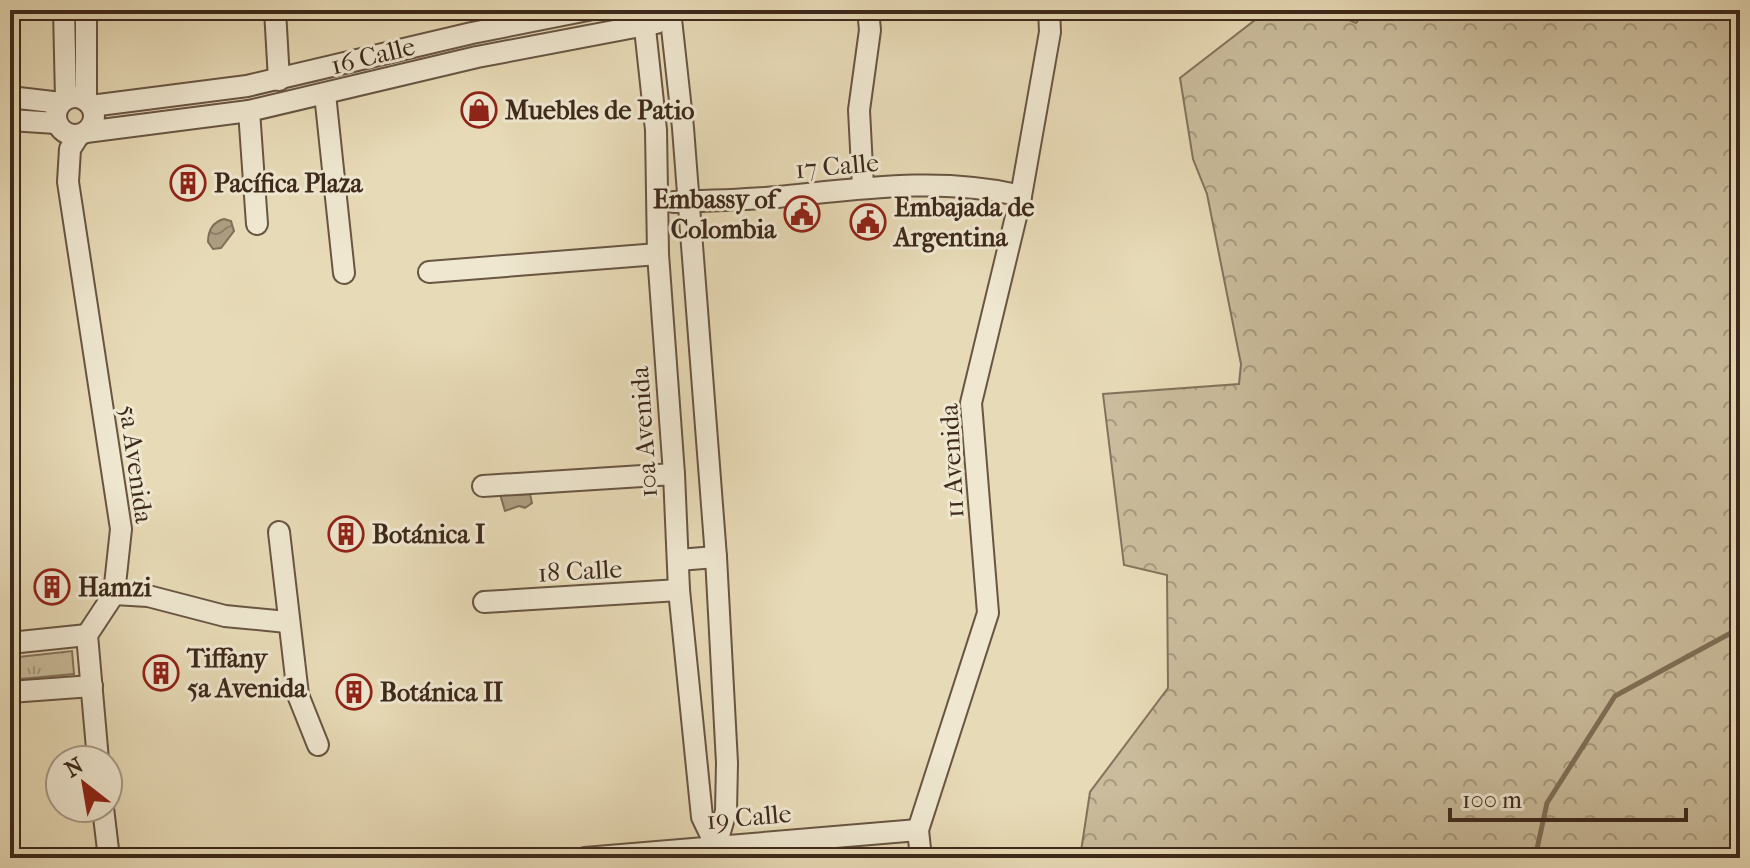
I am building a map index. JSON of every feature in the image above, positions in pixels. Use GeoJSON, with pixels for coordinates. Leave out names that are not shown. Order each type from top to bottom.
{"type":"FeatureCollection","features":[{"type":"Feature","properties":{"kind":"street","name":"5a Avenida"},"geometry":{"type":"LineString","coordinates":[[64,10],[74,116]]}},
{"type":"Feature","properties":{"kind":"street","name":"5a Avenida"},"geometry":{"type":"LineString","coordinates":[[86,10],[69,168],[70,196],[121,529],[114,594],[87,635]]}},
{"type":"Feature","properties":{"kind":"street"},"geometry":{"type":"LineString","coordinates":[[275,10],[279,80]]}},
{"type":"Feature","properties":{"kind":"street","name":"16 Calle"},"geometry":{"type":"LineString","coordinates":[[10,97],[74,116],[279,80],[472,33],[588,10]]}},
{"type":"Feature","properties":{"kind":"street"},"geometry":{"type":"LineString","coordinates":[[863,187],[859,110],[870,30],[868,10]]}},
{"type":"Feature","properties":{"kind":"street","name":"11 Avenida"},"geometry":{"type":"LineString","coordinates":[[921,858],[918,830],[988,613],[970,410],[1021,196],[1050,32],[1049,10]]}},
{"type":"Feature","properties":{"kind":"street","name":"16 Calle"},"geometry":{"type":"LineString","coordinates":[[10,120],[249,111],[644,17],[671,16]]}},
{"type":"Feature","properties":{"kind":"street"},"geometry":{"type":"LineString","coordinates":[[671,16],[716,557],[727,763],[726,811],[716,852]]}},
{"type":"Feature","properties":{"kind":"street","name":"10a Avenida"},"geometry":{"type":"LineString","coordinates":[[644,17],[656,130],[658,254],[679,590],[702,817],[716,852]]}},
{"type":"Feature","properties":{"kind":"street"},"geometry":{"type":"LineString","coordinates":[[325,94],[344,273]]}},
{"type":"Feature","properties":{"kind":"street"},"geometry":{"type":"LineString","coordinates":[[249,111],[257,224]]}},
{"type":"Feature","properties":{"kind":"street","name":"17 Calle"},"geometry":{"type":"LineString","coordinates":[[658,202],[774,197],[863,187],[989,188],[1021,196]]}},
{"type":"Feature","properties":{"kind":"street"},"geometry":{"type":"LineString","coordinates":[[429,272],[658,254]]}},
{"type":"Feature","properties":{"kind":"street"},"geometry":{"type":"LineString","coordinates":[[483,486],[674,474]]}},
{"type":"Feature","properties":{"kind":"street"},"geometry":{"type":"LineString","coordinates":[[279,532],[287,622],[298,695],[318,745]]}},
{"type":"Feature","properties":{"kind":"street"},"geometry":{"type":"LineString","coordinates":[[678,560],[716,557]]}},
{"type":"Feature","properties":{"kind":"street","name":"18 Calle"},"geometry":{"type":"LineString","coordinates":[[484,602],[679,590]]}},
{"type":"Feature","properties":{"kind":"street"},"geometry":{"type":"LineString","coordinates":[[114,594],[148,596],[225,616],[287,622]]}},
{"type":"Feature","properties":{"kind":"street"},"geometry":{"type":"LineString","coordinates":[[10,643],[87,635],[97,744]]}},
{"type":"Feature","properties":{"kind":"street"},"geometry":{"type":"LineString","coordinates":[[10,692],[92,686]]}},
{"type":"Feature","properties":{"kind":"street"},"geometry":{"type":"LineString","coordinates":[[105,824],[109,858]]}},
{"type":"Feature","properties":{"kind":"street","name":"19 Calle"},"geometry":{"type":"LineString","coordinates":[[585,858],[716,852],[918,830]]}},
{"type":"Feature","properties":{"kind":"green space"},"geometry":{"type":"Polygon","coordinates":[[[1268,10],[1327,10],[1356,23],[1366,10],[1740,10],[1740,858],[1080,858],[1090,792],[1168,688],[1167,575],[1124,565],[1103,394],[1239,384],[1241,364],[1207,194],[1193,159],[1180,78],[1268,10]]]}},
{"type":"Feature","properties":{"kind":"green space"},"geometry":{"type":"Polygon","coordinates":[[[72,651],[74,674],[10,680],[10,658],[72,651]]]}},
{"type":"Feature","properties":{"kind":"water"},"geometry":{"type":"Polygon","coordinates":[[[224,219],[231,221],[234,231],[221,248],[213,249],[208,242],[210,231],[224,219]]]}},
{"type":"Feature","properties":{"kind":"water"},"geometry":{"type":"Polygon","coordinates":[[[508,491],[515,495],[530,494],[532,503],[525,508],[519,506],[505,511],[500,494],[508,491]]]}},
{"type":"Feature","properties":{"kind":"waterway"},"geometry":{"type":"LineString","coordinates":[[1535,858],[1547,803],[1615,696],[1740,628]]}},
{"type":"Feature","properties":{"kind":"place","name":"Muebles de Patio"},"geometry":{"type":"Point","coordinates":[479,110]}},
{"type":"Feature","properties":{"kind":"place","name":"Pacífica Plaza"},"geometry":{"type":"Point","coordinates":[188,183]}},
{"type":"Feature","properties":{"kind":"place","name":"Embassy of Colombia"},"geometry":{"type":"Point","coordinates":[802,214]}},
{"type":"Feature","properties":{"kind":"place","name":"Embajada de Argentina"},"geometry":{"type":"Point","coordinates":[868,222]}},
{"type":"Feature","properties":{"kind":"place","name":"Botánica I"},"geometry":{"type":"Point","coordinates":[346,534]}},
{"type":"Feature","properties":{"kind":"place","name":"Hamzi"},"geometry":{"type":"Point","coordinates":[52,587]}},
{"type":"Feature","properties":{"kind":"place","name":"Tiffany 5a Avenida"},"geometry":{"type":"Point","coordinates":[161,673]}},
{"type":"Feature","properties":{"kind":"place","name":"Botánica II"},"geometry":{"type":"Point","coordinates":[354,692]}}]}
